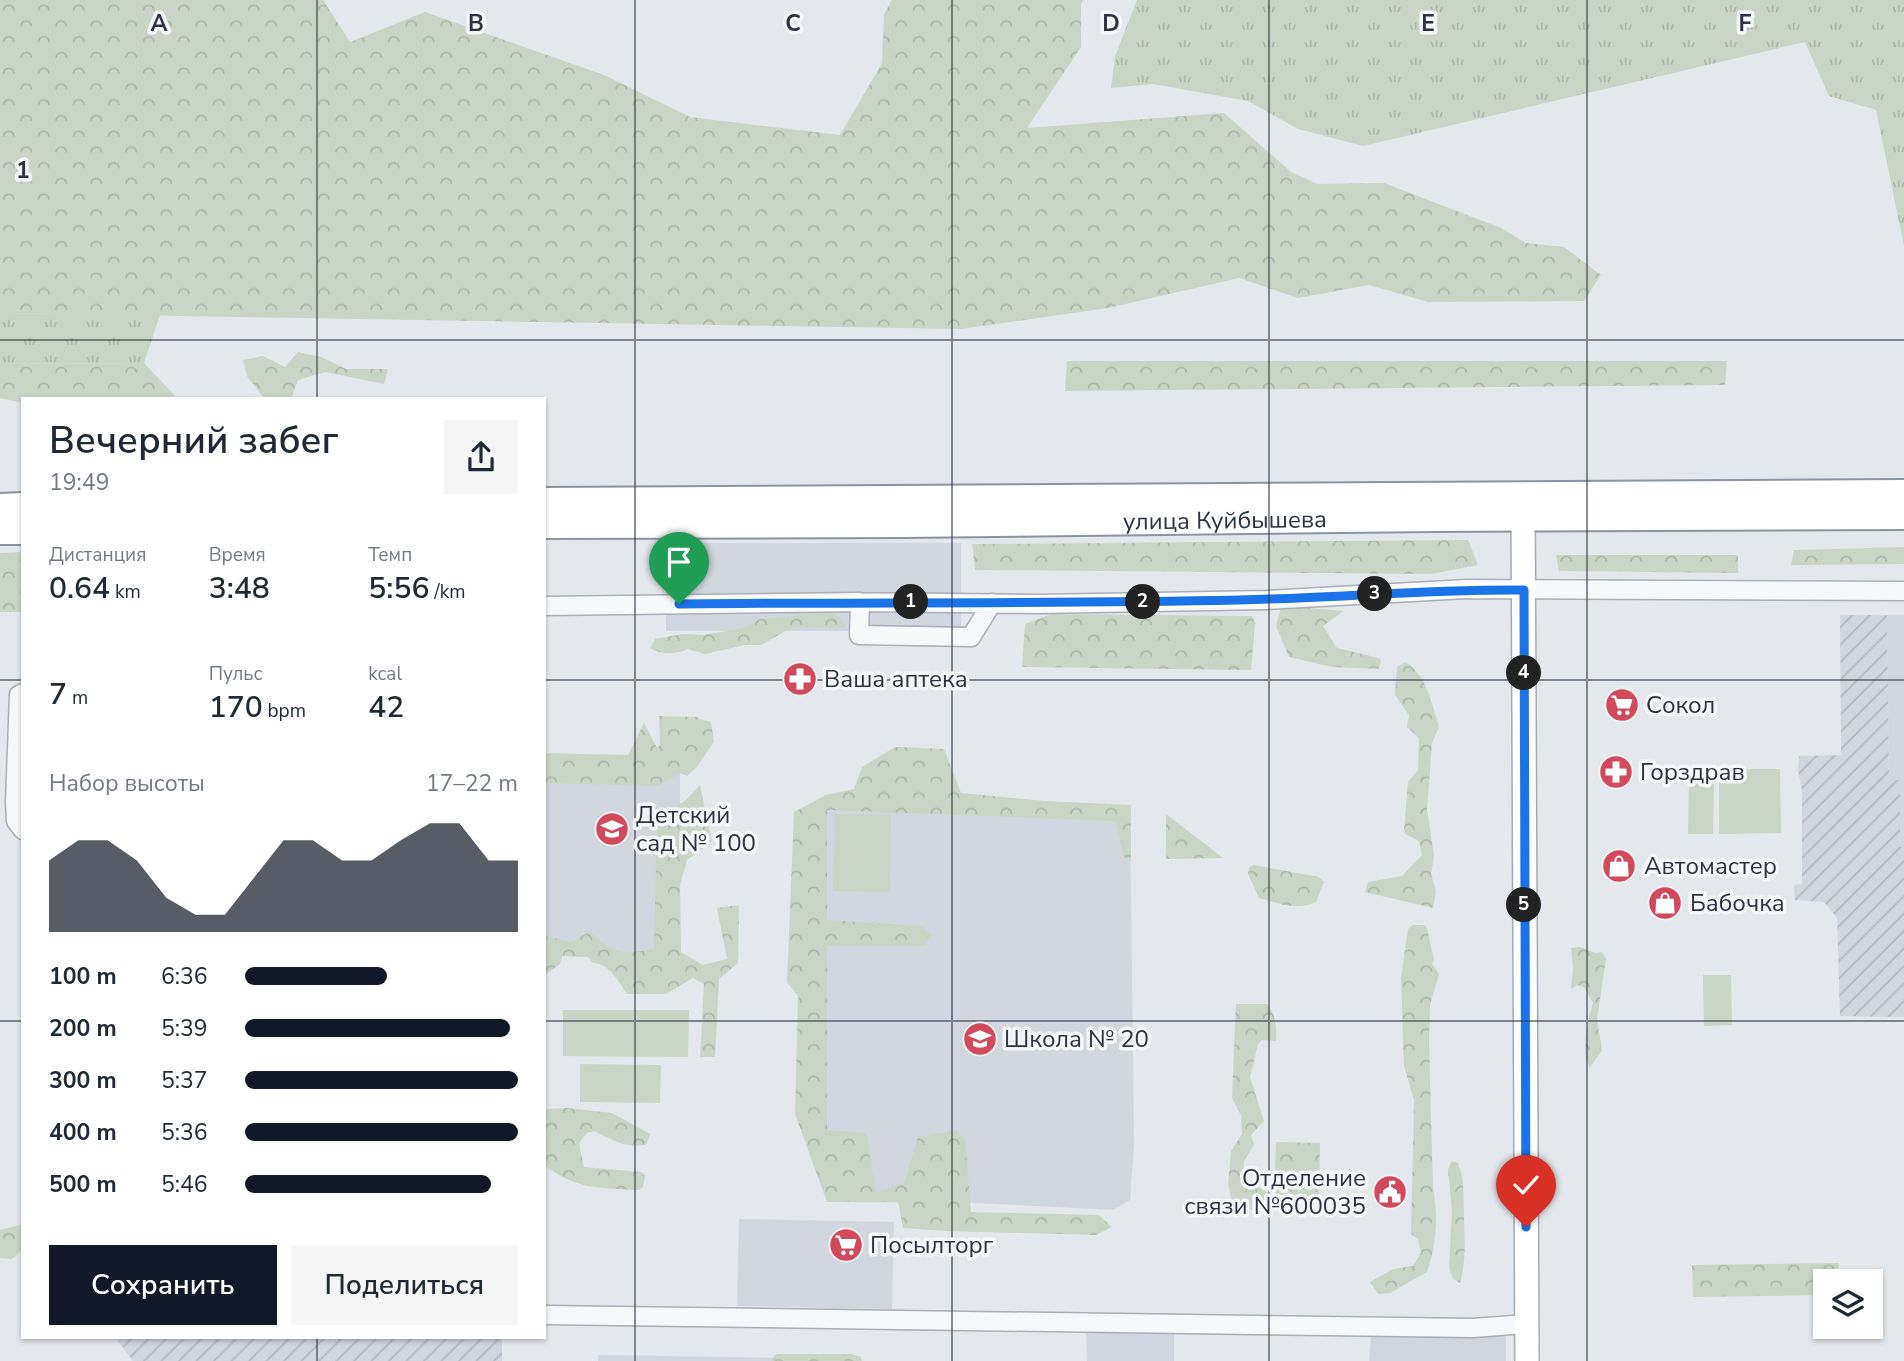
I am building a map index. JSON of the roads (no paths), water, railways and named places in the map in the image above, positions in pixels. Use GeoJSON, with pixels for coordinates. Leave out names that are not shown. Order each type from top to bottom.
{"type":"FeatureCollection","features":[{"type":"Feature","properties":{"kind":"highway","name":"улица Куйбышева"},"geometry":{"type":"LineString","coordinates":[[546,525],[903,524],[1523,507],[1904,493]]}},
{"type":"Feature","properties":{"kind":"highway","name":"улица Куйбышева"},"geometry":{"type":"LineString","coordinates":[[546,501],[1523,507],[1904,516]]}},
{"type":"Feature","properties":{"kind":"highway"},"geometry":{"type":"LineString","coordinates":[[0,507],[21,506]]}},
{"type":"Feature","properties":{"kind":"highway"},"geometry":{"type":"LineString","coordinates":[[0,531],[21,531]]}},
{"type":"Feature","properties":{"kind":"main road"},"geometry":{"type":"LineString","coordinates":[[1523,507],[1527,1361]]}},
{"type":"Feature","properties":{"kind":"street"},"geometry":{"type":"LineString","coordinates":[[546,606],[860,601],[992,603],[1267,600],[1466,589],[1904,592]]}},
{"type":"Feature","properties":{"kind":"street"},"geometry":{"type":"LineString","coordinates":[[860,601],[859,635],[971,637],[992,603]]}},
{"type":"Feature","properties":{"kind":"street"},"geometry":{"type":"LineString","coordinates":[[21,694],[15,803],[16,821],[21,827]]}},
{"type":"Feature","properties":{"kind":"street"},"geometry":{"type":"LineString","coordinates":[[546,1315],[1473,1328],[1527,1324]]}},
{"type":"Feature","properties":{"kind":"place","name":"Ваша аптека"},"geometry":{"type":"Point","coordinates":[800,679]}},
{"type":"Feature","properties":{"kind":"place","name":"Сокол"},"geometry":{"type":"Point","coordinates":[1622,705]}},
{"type":"Feature","properties":{"kind":"place","name":"Горздрав"},"geometry":{"type":"Point","coordinates":[1616,772]}},
{"type":"Feature","properties":{"kind":"place","name":"Детский сад № 100"},"geometry":{"type":"Point","coordinates":[612,829]}},
{"type":"Feature","properties":{"kind":"place","name":"Автомастер"},"geometry":{"type":"Point","coordinates":[1619,866]}},
{"type":"Feature","properties":{"kind":"place","name":"Бабочка"},"geometry":{"type":"Point","coordinates":[1665,903]}},
{"type":"Feature","properties":{"kind":"place","name":"Школа № 20"},"geometry":{"type":"Point","coordinates":[980,1039]}},
{"type":"Feature","properties":{"kind":"place","name":"Отделение связи №600035"},"geometry":{"type":"Point","coordinates":[1390,1192]}},
{"type":"Feature","properties":{"kind":"place","name":"Посылторг"},"geometry":{"type":"Point","coordinates":[846,1245]}}]}
